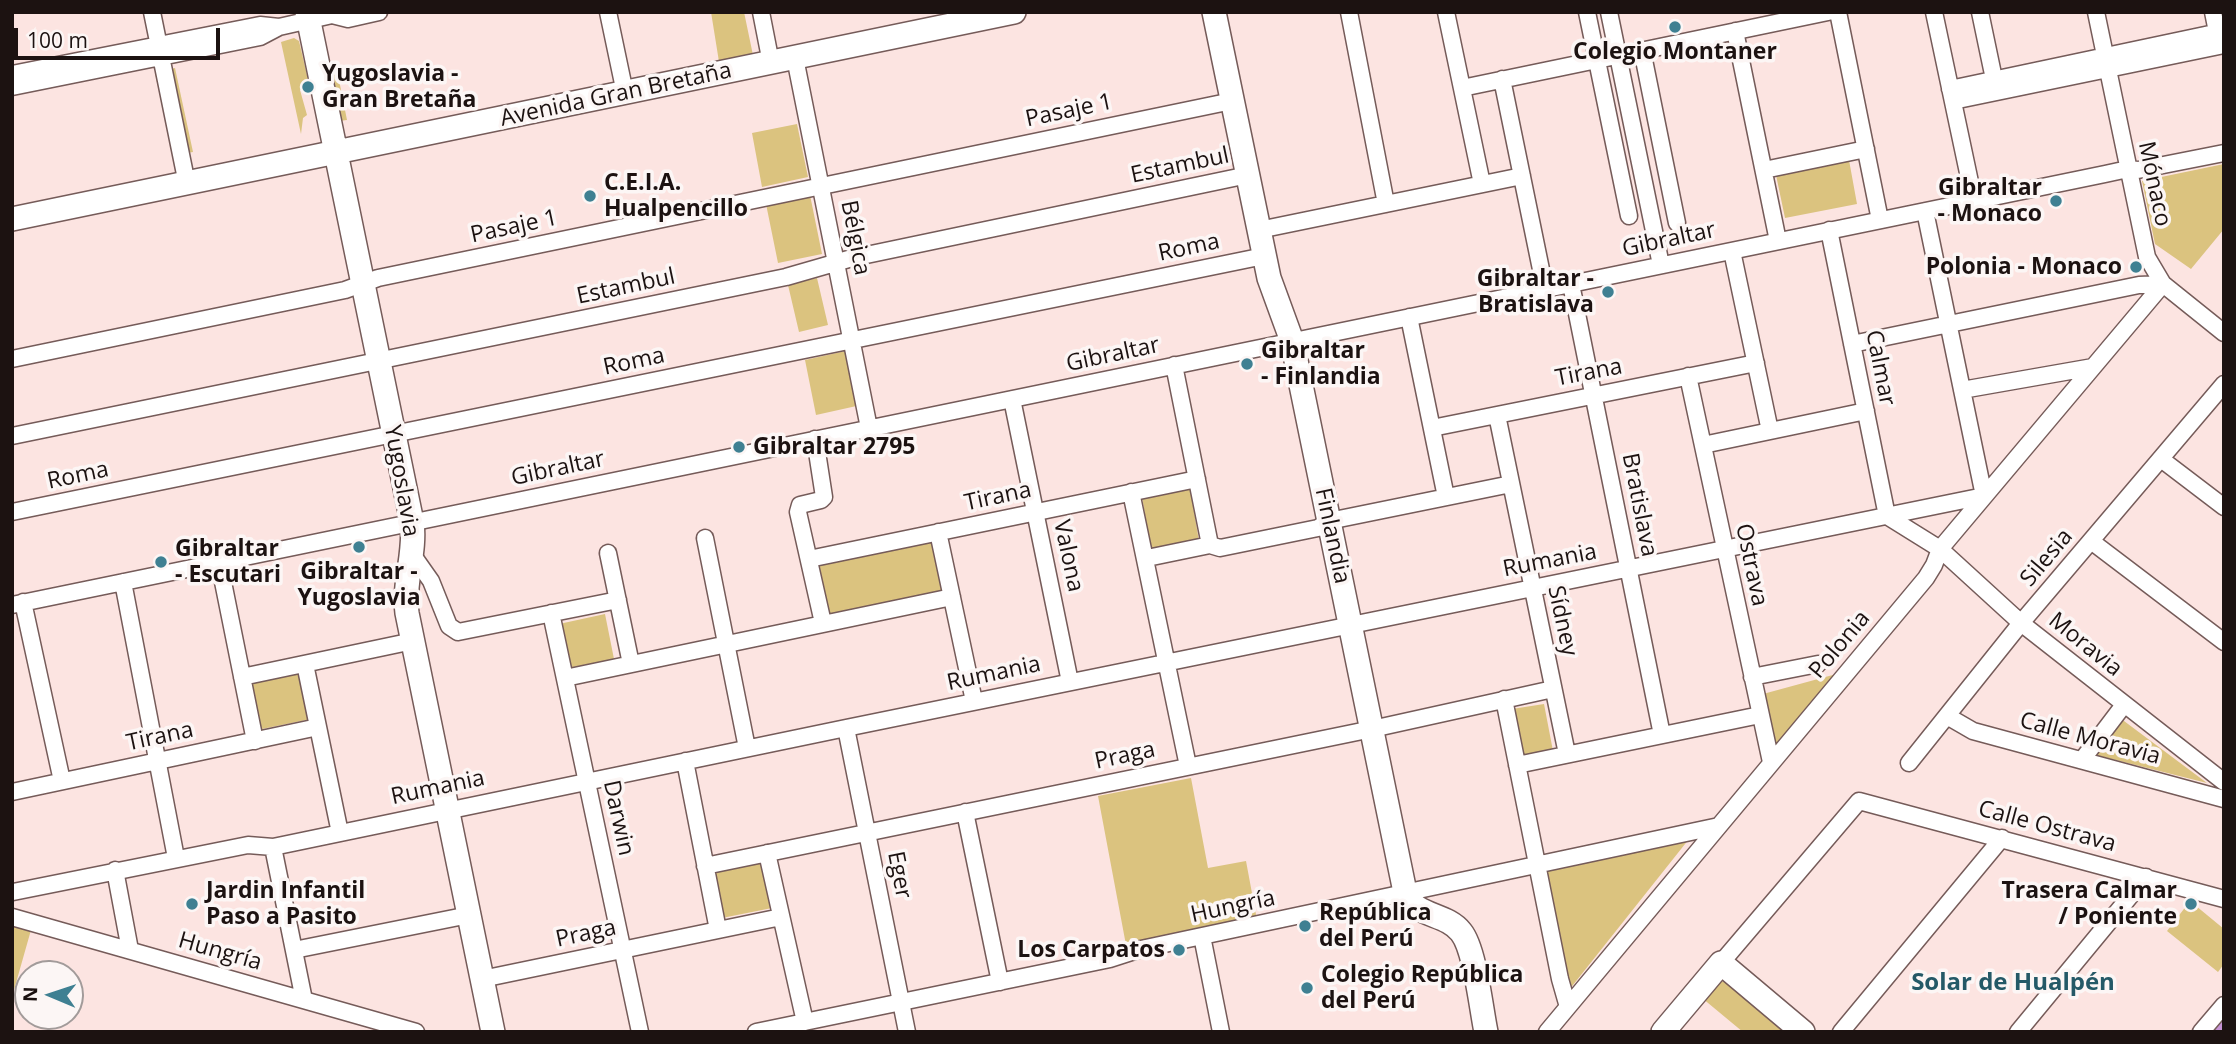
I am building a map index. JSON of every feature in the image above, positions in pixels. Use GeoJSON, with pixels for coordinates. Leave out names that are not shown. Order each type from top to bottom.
{"type":"FeatureCollection","features":[{"type":"Feature","properties":{"kind":"street"},"geometry":{"type":"LineString","coordinates":[[152,12],[187,184]]}},
{"type":"Feature","properties":{"kind":"street"},"geometry":{"type":"LineString","coordinates":[[12,75],[260,37],[308,16],[333,14],[348,19],[379,12]]}},
{"type":"Feature","properties":{"kind":"street"},"geometry":{"type":"LineString","coordinates":[[608,12],[625,93]]}},
{"type":"Feature","properties":{"kind":"street"},"geometry":{"type":"LineString","coordinates":[[761,12],[771,62]]}},
{"type":"Feature","properties":{"kind":"street","name":"Avenida Gran Bretaña"},"geometry":{"type":"LineString","coordinates":[[12,219],[1014,12]]}},
{"type":"Feature","properties":{"kind":"street","name":"Finlandia"},"geometry":{"type":"LineString","coordinates":[[1214,12],[1264,256],[1273,292],[1292,341],[1405,892]]}},
{"type":"Feature","properties":{"kind":"street"},"geometry":{"type":"LineString","coordinates":[[1349,12],[1386,204]]}},
{"type":"Feature","properties":{"kind":"street"},"geometry":{"type":"LineString","coordinates":[[1446,12],[1482,184]]}},
{"type":"Feature","properties":{"kind":"street"},"geometry":{"type":"LineString","coordinates":[[1587,12],[1629,216]]}},
{"type":"Feature","properties":{"kind":"street"},"geometry":{"type":"LineString","coordinates":[[1609,12],[1661,265]]}},
{"type":"Feature","properties":{"kind":"street"},"geometry":{"type":"LineString","coordinates":[[1462,88],[1828,12]]}},
{"type":"Feature","properties":{"kind":"street"},"geometry":{"type":"LineString","coordinates":[[1838,12],[1880,220]]}},
{"type":"Feature","properties":{"kind":"street"},"geometry":{"type":"LineString","coordinates":[[1934,12],[1974,201]]}},
{"type":"Feature","properties":{"kind":"street"},"geometry":{"type":"LineString","coordinates":[[1980,12],[1994,79]]}},
{"type":"Feature","properties":{"kind":"street","name":"Mónaco"},"geometry":{"type":"LineString","coordinates":[[2096,12],[2147,257],[2163,284],[2224,333]]}},
{"type":"Feature","properties":{"kind":"street"},"geometry":{"type":"LineString","coordinates":[[1952,95],[2221,36],[2213,12]]}},
{"type":"Feature","properties":{"kind":"street","name":"Yugoslavia"},"geometry":{"type":"LineString","coordinates":[[308,16],[412,522],[412,554],[405,600],[493,1032]]}},
{"type":"Feature","properties":{"kind":"street"},"geometry":{"type":"LineString","coordinates":[[1735,32],[1779,241]]}},
{"type":"Feature","properties":{"kind":"street"},"geometry":{"type":"LineString","coordinates":[[1642,50],[1677,223]]}},
{"type":"Feature","properties":{"kind":"street"},"geometry":{"type":"LineString","coordinates":[[12,87],[160,51]]}},
{"type":"Feature","properties":{"kind":"street","name":"Bélgica"},"geometry":{"type":"LineString","coordinates":[[795,58],[869,428]]}},
{"type":"Feature","properties":{"kind":"street"},"geometry":{"type":"LineString","coordinates":[[1952,95],[1994,79],[2106,62]]}},
{"type":"Feature","properties":{"kind":"street"},"geometry":{"type":"LineString","coordinates":[[1502,79],[1545,289]]}},
{"type":"Feature","properties":{"kind":"street","name":"Pasaje 1"},"geometry":{"type":"LineString","coordinates":[[12,359],[334,292],[378,278],[1232,101]]}},
{"type":"Feature","properties":{"kind":"street"},"geometry":{"type":"LineString","coordinates":[[1615,148],[1660,139]]}},
{"type":"Feature","properties":{"kind":"street"},"geometry":{"type":"LineString","coordinates":[[1764,170],[1866,149]]}},
{"type":"Feature","properties":{"kind":"street","name":"Gibraltar"},"geometry":{"type":"LineString","coordinates":[[18,604],[1829,230],[2128,169],[2138,170],[2224,153]]}},
{"type":"Feature","properties":{"kind":"street","name":"Estambul"},"geometry":{"type":"LineString","coordinates":[[12,436],[786,277],[865,255],[1248,175]]}},
{"type":"Feature","properties":{"kind":"street"},"geometry":{"type":"LineString","coordinates":[[1259,230],[1522,176]]}},
{"type":"Feature","properties":{"kind":"street"},"geometry":{"type":"LineString","coordinates":[[1925,211],[1984,496]]}},
{"type":"Feature","properties":{"kind":"street","name":"Calmar"},"geometry":{"type":"LineString","coordinates":[[1829,230],[1887,516]]}},
{"type":"Feature","properties":{"kind":"street"},"geometry":{"type":"LineString","coordinates":[[1732,251],[1770,431]]}},
{"type":"Feature","properties":{"kind":"street","name":"Roma"},"geometry":{"type":"LineString","coordinates":[[12,512],[1264,256]]}},
{"type":"Feature","properties":{"kind":"street","name":"Bratislava"},"geometry":{"type":"LineString","coordinates":[[1571,284],[1662,735]]}},
{"type":"Feature","properties":{"kind":"street"},"geometry":{"type":"LineString","coordinates":[[1852,344],[2139,285],[2163,284]]}},
{"type":"Feature","properties":{"kind":"street","name":"Polonia"},"geometry":{"type":"LineString","coordinates":[[1547,1032],[1926,578],[1940,549],[2163,284]]}},
{"type":"Feature","properties":{"kind":"street"},"geometry":{"type":"LineString","coordinates":[[1409,317],[1446,497]]}},
{"type":"Feature","properties":{"kind":"street","name":"Tirana"},"geometry":{"type":"LineString","coordinates":[[1432,428],[1755,363]]}},
{"type":"Feature","properties":{"kind":"street"},"geometry":{"type":"LineString","coordinates":[[1174,365],[1210,545]]}},
{"type":"Feature","properties":{"kind":"street"},"geometry":{"type":"LineString","coordinates":[[1962,390],[2093,367]]}},
{"type":"Feature","properties":{"kind":"street","name":"Ostrava"},"geometry":{"type":"LineString","coordinates":[[1688,376],[1772,762]]}},
{"type":"Feature","properties":{"kind":"street","name":"Silesia"},"geometry":{"type":"LineString","coordinates":[[1909,763],[2021,623],[2224,384]]}},
{"type":"Feature","properties":{"kind":"street","name":"Valona"},"geometry":{"type":"LineString","coordinates":[[1012,399],[1070,682]]}},
{"type":"Feature","properties":{"kind":"street"},"geometry":{"type":"LineString","coordinates":[[1703,445],[1866,411]]}},
{"type":"Feature","properties":{"kind":"street","name":"Sídney"},"geometry":{"type":"LineString","coordinates":[[1497,415],[1567,754]]}},
{"type":"Feature","properties":{"kind":"street"},"geometry":{"type":"LineString","coordinates":[[815,439],[824,497],[800,505],[797,512],[823,623]]}},
{"type":"Feature","properties":{"kind":"street"},"geometry":{"type":"LineString","coordinates":[[2161,459],[2224,507]]}},
{"type":"Feature","properties":{"kind":"street","name":"Tirana"},"geometry":{"type":"LineString","coordinates":[[809,559],[1197,479]]}},
{"type":"Feature","properties":{"kind":"street"},"geometry":{"type":"LineString","coordinates":[[1147,558],[1210,545],[1220,548],[1318,528],[1329,521],[1511,484]]}},
{"type":"Feature","properties":{"kind":"street"},"geometry":{"type":"LineString","coordinates":[[1131,492],[1147,558],[1188,766]]}},
{"type":"Feature","properties":{"kind":"street","name":"Rumania"},"geometry":{"type":"LineString","coordinates":[[13,889],[248,845],[272,847],[1984,496]]}},
{"type":"Feature","properties":{"kind":"street","name":"Moravia"},"geometry":{"type":"LineString","coordinates":[[1887,516],[1940,549],[2021,623],[2123,706],[2224,782]]}},
{"type":"Feature","properties":{"kind":"street"},"geometry":{"type":"LineString","coordinates":[[938,533],[974,701]]}},
{"type":"Feature","properties":{"kind":"street"},"geometry":{"type":"LineString","coordinates":[[705,538],[747,748]]}},
{"type":"Feature","properties":{"kind":"street"},"geometry":{"type":"LineString","coordinates":[[2091,541],[2223,641]]}},
{"type":"Feature","properties":{"kind":"street"},"geometry":{"type":"LineString","coordinates":[[608,553],[631,664]]}},
{"type":"Feature","properties":{"kind":"street"},"geometry":{"type":"LineString","coordinates":[[412,554],[431,581],[449,626],[454,630],[462,631],[618,600]]}},
{"type":"Feature","properties":{"kind":"street"},"geometry":{"type":"LineString","coordinates":[[219,562],[254,741]]}},
{"type":"Feature","properties":{"kind":"street"},"geometry":{"type":"LineString","coordinates":[[122,582],[176,858]]}},
{"type":"Feature","properties":{"kind":"street"},"geometry":{"type":"LineString","coordinates":[[565,678],[952,597]]}},
{"type":"Feature","properties":{"kind":"street"},"geometry":{"type":"LineString","coordinates":[[18,604],[62,781]]}},
{"type":"Feature","properties":{"kind":"street","name":"Darwin"},"geometry":{"type":"LineString","coordinates":[[551,613],[640,1032]]}},
{"type":"Feature","properties":{"kind":"street"},"geometry":{"type":"LineString","coordinates":[[242,677],[413,641]]}},
{"type":"Feature","properties":{"kind":"street"},"geometry":{"type":"LineString","coordinates":[[305,664],[340,833]]}},
{"type":"Feature","properties":{"kind":"street"},"geometry":{"type":"LineString","coordinates":[[1752,677],[1818,664]]}},
{"type":"Feature","properties":{"kind":"street","name":"Praga"},"geometry":{"type":"LineString","coordinates":[[705,866],[1553,689]]}},
{"type":"Feature","properties":{"kind":"street"},"geometry":{"type":"LineString","coordinates":[[1504,699],[1536,864],[1568,1007]]}},
{"type":"Feature","properties":{"kind":"street"},"geometry":{"type":"LineString","coordinates":[[2082,760],[2123,706]]}},
{"type":"Feature","properties":{"kind":"street"},"geometry":{"type":"LineString","coordinates":[[1517,765],[1760,715]]}},
{"type":"Feature","properties":{"kind":"street","name":"Calle Moravia"},"geometry":{"type":"LineString","coordinates":[[1947,716],[1973,731],[2224,799]]}},
{"type":"Feature","properties":{"kind":"street","name":"Tirana"},"geometry":{"type":"LineString","coordinates":[[12,792],[318,727]]}},
{"type":"Feature","properties":{"kind":"street","name":"Eger"},"geometry":{"type":"LineString","coordinates":[[846,728],[907,1032]]}},
{"type":"Feature","properties":{"kind":"street"},"geometry":{"type":"LineString","coordinates":[[685,761],[718,930]]}},
{"type":"Feature","properties":{"kind":"street","name":"Calle Ostrava"},"geometry":{"type":"LineString","coordinates":[[1721,963],[1859,801],[2224,899]]}},
{"type":"Feature","properties":{"kind":"street"},"geometry":{"type":"LineString","coordinates":[[964,812],[1000,982]]}},
{"type":"Feature","properties":{"kind":"street","name":"Hungría"},"geometry":{"type":"LineString","coordinates":[[756,1032],[1110,959],[1141,949],[1719,826]]}},
{"type":"Feature","properties":{"kind":"street"},"geometry":{"type":"LineString","coordinates":[[1841,1032],[2002,838]]}},
{"type":"Feature","properties":{"kind":"street"},"geometry":{"type":"LineString","coordinates":[[272,847],[304,1000]]}},
{"type":"Feature","properties":{"kind":"street"},"geometry":{"type":"LineString","coordinates":[[767,853],[805,1022]]}},
{"type":"Feature","properties":{"kind":"street"},"geometry":{"type":"LineString","coordinates":[[116,870],[130,950]]}},
{"type":"Feature","properties":{"kind":"street"},"geometry":{"type":"LineString","coordinates":[[2018,1032],[2146,877]]}},
{"type":"Feature","properties":{"kind":"street"},"geometry":{"type":"LineString","coordinates":[[13,889],[15,918]]}},
{"type":"Feature","properties":{"kind":"street"},"geometry":{"type":"LineString","coordinates":[[1405,892],[1417,909],[1454,924],[1464,936],[1486,1032]]}},
{"type":"Feature","properties":{"kind":"street"},"geometry":{"type":"LineString","coordinates":[[294,950],[469,915]]}},
{"type":"Feature","properties":{"kind":"street","name":"Praga"},"geometry":{"type":"LineString","coordinates":[[482,979],[781,917]]}},
{"type":"Feature","properties":{"kind":"street","name":"Hungría"},"geometry":{"type":"LineString","coordinates":[[15,918],[416,1032]]}},
{"type":"Feature","properties":{"kind":"street"},"geometry":{"type":"LineString","coordinates":[[1202,936],[1222,1032]]}},
{"type":"Feature","properties":{"kind":"street"},"geometry":{"type":"LineString","coordinates":[[1663,1032],[1721,963],[1803,1032]]}},
{"type":"Feature","properties":{"kind":"street"},"geometry":{"type":"LineString","coordinates":[[2201,1032],[2224,1005]]}},
{"type":"Feature","properties":{"kind":"shaded area"},"geometry":{"type":"Polygon","coordinates":[[[711,12],[744,12],[754,60],[720,68],[711,12]]]}},
{"type":"Feature","properties":{"kind":"shaded area"},"geometry":{"type":"Polygon","coordinates":[[[294,38],[299,41],[310,88],[300,90],[307,115],[303,118],[301,134],[281,42],[294,38]]]}},
{"type":"Feature","properties":{"kind":"shaded area"},"geometry":{"type":"Polygon","coordinates":[[[175,68],[193,152],[173,155],[155,73],[175,68]]]}},
{"type":"Feature","properties":{"kind":"shaded area"},"geometry":{"type":"Polygon","coordinates":[[[337,70],[347,120],[339,121],[329,72],[337,70]]]}},
{"type":"Feature","properties":{"kind":"shaded area"},"geometry":{"type":"Polygon","coordinates":[[[797,124],[808,177],[762,187],[752,133],[797,124]]]}},
{"type":"Feature","properties":{"kind":"shaded area"},"geometry":{"type":"Polygon","coordinates":[[[1849,160],[1857,204],[1785,218],[1776,175],[1849,160]]]}},
{"type":"Feature","properties":{"kind":"shaded area"},"geometry":{"type":"Polygon","coordinates":[[[2224,164],[2224,229],[2191,269],[2155,244],[2142,181],[2224,164]]]}},
{"type":"Feature","properties":{"kind":"shaded area"},"geometry":{"type":"Polygon","coordinates":[[[810,195],[822,254],[778,263],[766,204],[810,195]]]}},
{"type":"Feature","properties":{"kind":"shaded area"},"geometry":{"type":"Polygon","coordinates":[[[817,278],[828,325],[799,332],[788,285],[817,278]]]}},
{"type":"Feature","properties":{"kind":"shaded area"},"geometry":{"type":"Polygon","coordinates":[[[850,350],[861,405],[816,415],[805,360],[850,350]]]}},
{"type":"Feature","properties":{"kind":"shaded area"},"geometry":{"type":"Polygon","coordinates":[[[1190,488],[1199,541],[1151,550],[1142,497],[1190,488]]]}},
{"type":"Feature","properties":{"kind":"shaded area"},"geometry":{"type":"Polygon","coordinates":[[[934,538],[945,594],[827,617],[816,561],[934,538]]]}},
{"type":"Feature","properties":{"kind":"shaded area"},"geometry":{"type":"Polygon","coordinates":[[[605,614],[614,659],[568,668],[559,624],[605,614]]]}},
{"type":"Feature","properties":{"kind":"shaded area"},"geometry":{"type":"Polygon","coordinates":[[[302,670],[311,719],[257,730],[247,681],[302,670]]]}},
{"type":"Feature","properties":{"kind":"shaded area"},"geometry":{"type":"Polygon","coordinates":[[[1840,673],[1766,761],[1752,697],[1840,673]]]}},
{"type":"Feature","properties":{"kind":"shaded area"},"geometry":{"type":"Polygon","coordinates":[[[1544,704],[1553,751],[1523,758],[1512,709],[1544,704]]]}},
{"type":"Feature","properties":{"kind":"shaded area"},"geometry":{"type":"Polygon","coordinates":[[[2120,718],[2207,783],[2092,754],[2120,718]]]}},
{"type":"Feature","properties":{"kind":"shaded area"},"geometry":{"type":"Polygon","coordinates":[[[1191,778],[1208,868],[1246,861],[1257,920],[1126,945],[1098,796],[1191,778]]]}},
{"type":"Feature","properties":{"kind":"shaded area"},"geometry":{"type":"Polygon","coordinates":[[[1689,839],[1569,990],[1546,870],[1689,839]]]}},
{"type":"Feature","properties":{"kind":"shaded area"},"geometry":{"type":"Polygon","coordinates":[[[762,859],[772,908],[717,919],[707,870],[762,859]]]}},
{"type":"Feature","properties":{"kind":"shaded area"},"geometry":{"type":"Polygon","coordinates":[[[2190,901],[2224,929],[2224,964],[2218,972],[2167,931],[2190,901]]]}},
{"type":"Feature","properties":{"kind":"shaded area"},"geometry":{"type":"Polygon","coordinates":[[[12,924],[31,930],[22,960],[14,960],[12,997],[12,924]]]}},
{"type":"Feature","properties":{"kind":"shaded area"},"geometry":{"type":"Polygon","coordinates":[[[1717,981],[1727,982],[1786,1032],[1743,1032],[1702,998],[1717,981]]]}},
{"type":"Feature","properties":{"kind":"waterway"},"geometry":{"type":"LineString","coordinates":[[2216,1032],[2224,1023]]}},
{"type":"Feature","properties":{"kind":"place","name":"Colegio Montaner"},"geometry":{"type":"Point","coordinates":[1675,27]}},
{"type":"Feature","properties":{"kind":"place","name":"Yugoslavia - Gran Bretaña"},"geometry":{"type":"Point","coordinates":[308,87]}},
{"type":"Feature","properties":{"kind":"place","name":"C.E.I.A. Hualpencillo"},"geometry":{"type":"Point","coordinates":[590,196]}},
{"type":"Feature","properties":{"kind":"place","name":"Gibraltar - Monaco"},"geometry":{"type":"Point","coordinates":[2056,201]}},
{"type":"Feature","properties":{"kind":"place","name":"Polonia - Monaco"},"geometry":{"type":"Point","coordinates":[2136,267]}},
{"type":"Feature","properties":{"kind":"place","name":"Gibraltar - Bratislava"},"geometry":{"type":"Point","coordinates":[1608,292]}},
{"type":"Feature","properties":{"kind":"place","name":"Gibraltar - Finlandia"},"geometry":{"type":"Point","coordinates":[1247,364]}},
{"type":"Feature","properties":{"kind":"place","name":"Gibraltar 2795"},"geometry":{"type":"Point","coordinates":[739,447]}},
{"type":"Feature","properties":{"kind":"place","name":"Gibraltar - Yugoslavia"},"geometry":{"type":"Point","coordinates":[359,547]}},
{"type":"Feature","properties":{"kind":"place","name":"Gibraltar - Escutari"},"geometry":{"type":"Point","coordinates":[161,562]}},
{"type":"Feature","properties":{"kind":"place","name":"Jardin Infantil Paso a Pasito"},"geometry":{"type":"Point","coordinates":[192,904]}},
{"type":"Feature","properties":{"kind":"place","name":"Trasera Calmar / Poniente"},"geometry":{"type":"Point","coordinates":[2191,904]}},
{"type":"Feature","properties":{"kind":"place","name":"República del Perú"},"geometry":{"type":"Point","coordinates":[1305,926]}},
{"type":"Feature","properties":{"kind":"place","name":"Los Carpatos"},"geometry":{"type":"Point","coordinates":[1179,950]}},
{"type":"Feature","properties":{"kind":"place","name":"Colegio República del Perú"},"geometry":{"type":"Point","coordinates":[1307,988]}},
{"type":"Feature","properties":{"kind":"district","name":"Solar de Hualpén"},"geometry":{"type":"Point","coordinates":[2013,983]}}]}
